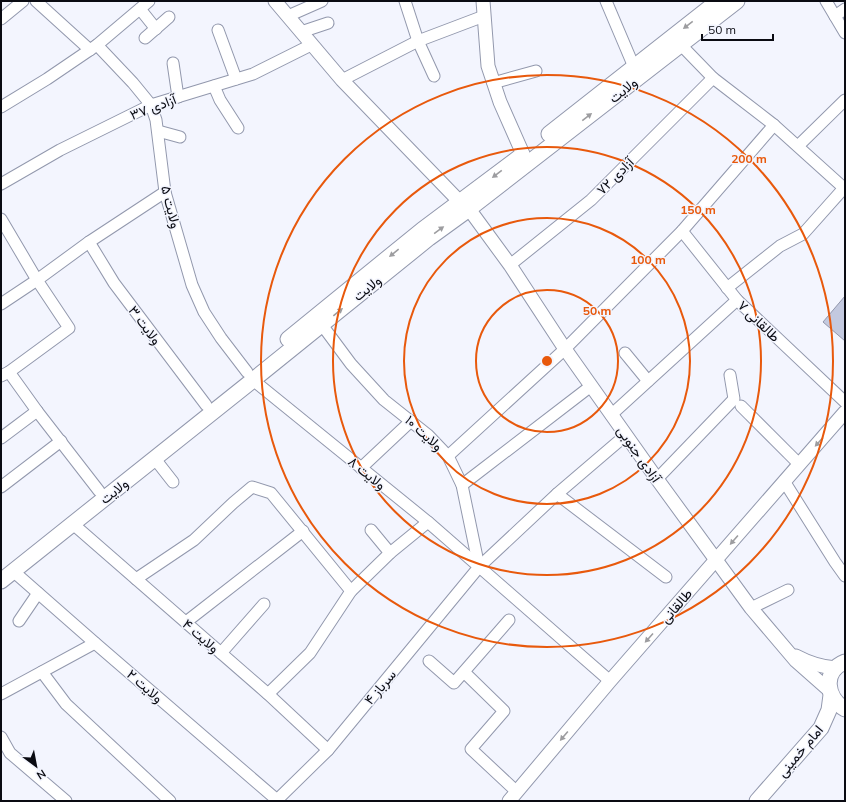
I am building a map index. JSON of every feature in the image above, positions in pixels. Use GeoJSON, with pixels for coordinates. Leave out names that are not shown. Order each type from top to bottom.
{"type":"FeatureCollection","features":[{"type":"Feature","properties":{"kind":"main road","name":"ولایت"},"geometry":{"type":"LineString","coordinates":[[7,570],[72,524],[155,459],[250,376],[464,205],[523,154],[718,1]]}},
{"type":"Feature","properties":{"kind":"main road","name":"ولایت"},"geometry":{"type":"LineString","coordinates":[[1,580],[7,570],[99,491],[206,405],[322,325],[429,238],[464,205],[681,45],[737,1]]}},
{"type":"Feature","properties":{"kind":"main road","name":"امام خمینی"},"geometry":{"type":"LineString","coordinates":[[757,801],[821,728],[829,710],[831,693],[829,683],[831,676],[840,665]]}},
{"type":"Feature","properties":{"kind":"main road"},"geometry":{"type":"LineString","coordinates":[[831,693],[838,705],[845,709]]}},
{"type":"Feature","properties":{"kind":"main road"},"geometry":{"type":"LineString","coordinates":[[821,728],[832,716],[845,709]]}},
{"type":"Feature","properties":{"kind":"street"},"geometry":{"type":"LineString","coordinates":[[1,19],[23,1]]}},
{"type":"Feature","properties":{"kind":"street","name":"ولایت ۵"},"geometry":{"type":"LineString","coordinates":[[36,1],[133,83],[151,105],[158,130],[165,192],[192,285],[204,312],[220,338],[250,376]]}},
{"type":"Feature","properties":{"kind":"street"},"geometry":{"type":"LineString","coordinates":[[1,107],[47,79],[93,48],[149,1]]}},
{"type":"Feature","properties":{"kind":"street","name":"آزادی جنوبی"},"geometry":{"type":"LineString","coordinates":[[275,1],[342,80],[464,205],[510,266],[565,349],[657,479],[717,559],[751,608],[789,653],[808,662],[824,667],[840,665]]}},
{"type":"Feature","properties":{"kind":"street"},"geometry":{"type":"LineString","coordinates":[[288,16],[322,1]]}},
{"type":"Feature","properties":{"kind":"street"},"geometry":{"type":"LineString","coordinates":[[405,1],[418,41],[434,76]]}},
{"type":"Feature","properties":{"kind":"street"},"geometry":{"type":"LineString","coordinates":[[483,1],[488,66],[500,102],[523,154]]}},
{"type":"Feature","properties":{"kind":"street"},"geometry":{"type":"LineString","coordinates":[[606,1],[634,67]]}},
{"type":"Feature","properties":{"kind":"street"},"geometry":{"type":"LineString","coordinates":[[826,1],[845,33]]}},
{"type":"Feature","properties":{"kind":"street"},"geometry":{"type":"LineString","coordinates":[[140,9],[156,29]]}},
{"type":"Feature","properties":{"kind":"street"},"geometry":{"type":"LineString","coordinates":[[836,16],[845,9]]}},
{"type":"Feature","properties":{"kind":"street"},"geometry":{"type":"LineString","coordinates":[[342,80],[418,41],[484,16]]}},
{"type":"Feature","properties":{"kind":"street"},"geometry":{"type":"LineString","coordinates":[[145,38],[169,17]]}},
{"type":"Feature","properties":{"kind":"street"},"geometry":{"type":"LineString","coordinates":[[301,32],[328,23]]}},
{"type":"Feature","properties":{"kind":"street"},"geometry":{"type":"LineString","coordinates":[[218,30],[236,79]]}},
{"type":"Feature","properties":{"kind":"street","name":"آزادی ۳۷"},"geometry":{"type":"LineString","coordinates":[[1,184],[60,150],[151,105],[253,74],[312,45]]}},
{"type":"Feature","properties":{"kind":"street"},"geometry":{"type":"LineString","coordinates":[[681,45],[713,78],[774,125],[845,188],[803,234],[780,246],[727,288]]}},
{"type":"Feature","properties":{"kind":"street"},"geometry":{"type":"LineString","coordinates":[[173,63],[178,97]]}},
{"type":"Feature","properties":{"kind":"street"},"geometry":{"type":"LineString","coordinates":[[493,83],[536,71]]}},
{"type":"Feature","properties":{"kind":"street","name":"آزادی ۷۲"},"geometry":{"type":"LineString","coordinates":[[510,266],[591,200],[713,78]]}},
{"type":"Feature","properties":{"kind":"street"},"geometry":{"type":"LineString","coordinates":[[214,86],[220,100],[238,128]]}},
{"type":"Feature","properties":{"kind":"street"},"geometry":{"type":"LineString","coordinates":[[798,146],[845,100]]}},
{"type":"Feature","properties":{"kind":"street"},"geometry":{"type":"LineString","coordinates":[[448,456],[565,349],[682,231],[774,125]]}},
{"type":"Feature","properties":{"kind":"street"},"geometry":{"type":"LineString","coordinates":[[158,130],[180,137]]}},
{"type":"Feature","properties":{"kind":"street"},"geometry":{"type":"LineString","coordinates":[[1,304],[89,242],[165,192]]}},
{"type":"Feature","properties":{"kind":"street"},"geometry":{"type":"LineString","coordinates":[[1,219],[4,233],[69,328],[5,374],[37,411],[99,491]]}},
{"type":"Feature","properties":{"kind":"street","name":"طالقانی ۷"},"geometry":{"type":"LineString","coordinates":[[682,231],[737,300],[845,402]]}},
{"type":"Feature","properties":{"kind":"street","name":"ولایت ۳"},"geometry":{"type":"LineString","coordinates":[[89,242],[114,283],[206,405]]}},
{"type":"Feature","properties":{"kind":"street"},"geometry":{"type":"LineString","coordinates":[[611,415],[737,300]]}},
{"type":"Feature","properties":{"kind":"street","name":"ولایت ۱۰"},"geometry":{"type":"LineString","coordinates":[[322,325],[351,364],[384,400],[412,421],[448,456],[462,485],[479,567]]}},
{"type":"Feature","properties":{"kind":"street"},"geometry":{"type":"LineString","coordinates":[[625,353],[648,381]]}},
{"type":"Feature","properties":{"kind":"street"},"geometry":{"type":"LineString","coordinates":[[657,479],[734,399],[730,374]]}},
{"type":"Feature","properties":{"kind":"street","name":"ولایت ۸"},"geometry":{"type":"LineString","coordinates":[[250,376],[428,522],[610,681]]}},
{"type":"Feature","properties":{"kind":"street"},"geometry":{"type":"LineString","coordinates":[[462,485],[591,386]]}},
{"type":"Feature","properties":{"kind":"street"},"geometry":{"type":"LineString","coordinates":[[741,406],[799,464]]}},
{"type":"Feature","properties":{"kind":"street"},"geometry":{"type":"LineString","coordinates":[[1,438],[37,411]]}},
{"type":"Feature","properties":{"kind":"street","name":"طالقانی"},"geometry":{"type":"LineString","coordinates":[[513,796],[610,681],[845,412]]}},
{"type":"Feature","properties":{"kind":"street"},"geometry":{"type":"LineString","coordinates":[[361,468],[412,421]]}},
{"type":"Feature","properties":{"kind":"street","name":"سرباز ۴"},"geometry":{"type":"LineString","coordinates":[[276,801],[328,750],[479,567],[558,494],[626,435]]}},
{"type":"Feature","properties":{"kind":"street"},"geometry":{"type":"LineString","coordinates":[[1,487],[61,441]]}},
{"type":"Feature","properties":{"kind":"street"},"geometry":{"type":"LineString","coordinates":[[155,459],[173,482]]}},
{"type":"Feature","properties":{"kind":"street"},"geometry":{"type":"LineString","coordinates":[[784,481],[845,576]]}},
{"type":"Feature","properties":{"kind":"street"},"geometry":{"type":"LineString","coordinates":[[136,579],[194,540],[252,487],[271,493],[352,591]]}},
{"type":"Feature","properties":{"kind":"street"},"geometry":{"type":"LineString","coordinates":[[558,494],[666,577]]}},
{"type":"Feature","properties":{"kind":"street"},"geometry":{"type":"LineString","coordinates":[[268,694],[310,653],[352,591],[390,553],[428,522]]}},
{"type":"Feature","properties":{"kind":"street","name":"ولایت ۴"},"geometry":{"type":"LineString","coordinates":[[72,524],[268,694],[328,750]]}},
{"type":"Feature","properties":{"kind":"street"},"geometry":{"type":"LineString","coordinates":[[371,530],[390,553]]}},
{"type":"Feature","properties":{"kind":"street"},"geometry":{"type":"LineString","coordinates":[[186,622],[303,532]]}},
{"type":"Feature","properties":{"kind":"street","name":"ولایت ۲"},"geometry":{"type":"LineString","coordinates":[[7,570],[38,593],[276,801]]}},
{"type":"Feature","properties":{"kind":"street"},"geometry":{"type":"LineString","coordinates":[[751,608],[788,590]]}},
{"type":"Feature","properties":{"kind":"street"},"geometry":{"type":"LineString","coordinates":[[19,620],[38,593]]}},
{"type":"Feature","properties":{"kind":"street"},"geometry":{"type":"LineString","coordinates":[[221,653],[264,604]]}},
{"type":"Feature","properties":{"kind":"street"},"geometry":{"type":"LineString","coordinates":[[429,661],[454,683],[509,620]]}},
{"type":"Feature","properties":{"kind":"street"},"geometry":{"type":"LineString","coordinates":[[1,694],[95,643]]}},
{"type":"Feature","properties":{"kind":"street"},"geometry":{"type":"LineString","coordinates":[[789,653],[831,693]]}},
{"type":"Feature","properties":{"kind":"street"},"geometry":{"type":"LineString","coordinates":[[42,672],[66,704],[170,801]]}},
{"type":"Feature","properties":{"kind":"street"},"geometry":{"type":"LineString","coordinates":[[464,672],[504,711],[471,749],[513,796]]}},
{"type":"Feature","properties":{"kind":"street"},"geometry":{"type":"LineString","coordinates":[[1,737],[10,753],[66,801]]}},
{"type":"Feature","properties":{"kind":"building"},"geometry":{"type":"Polygon","coordinates":[[[845,296],[844,321],[845,341],[823,322],[845,296]]]}}]}
